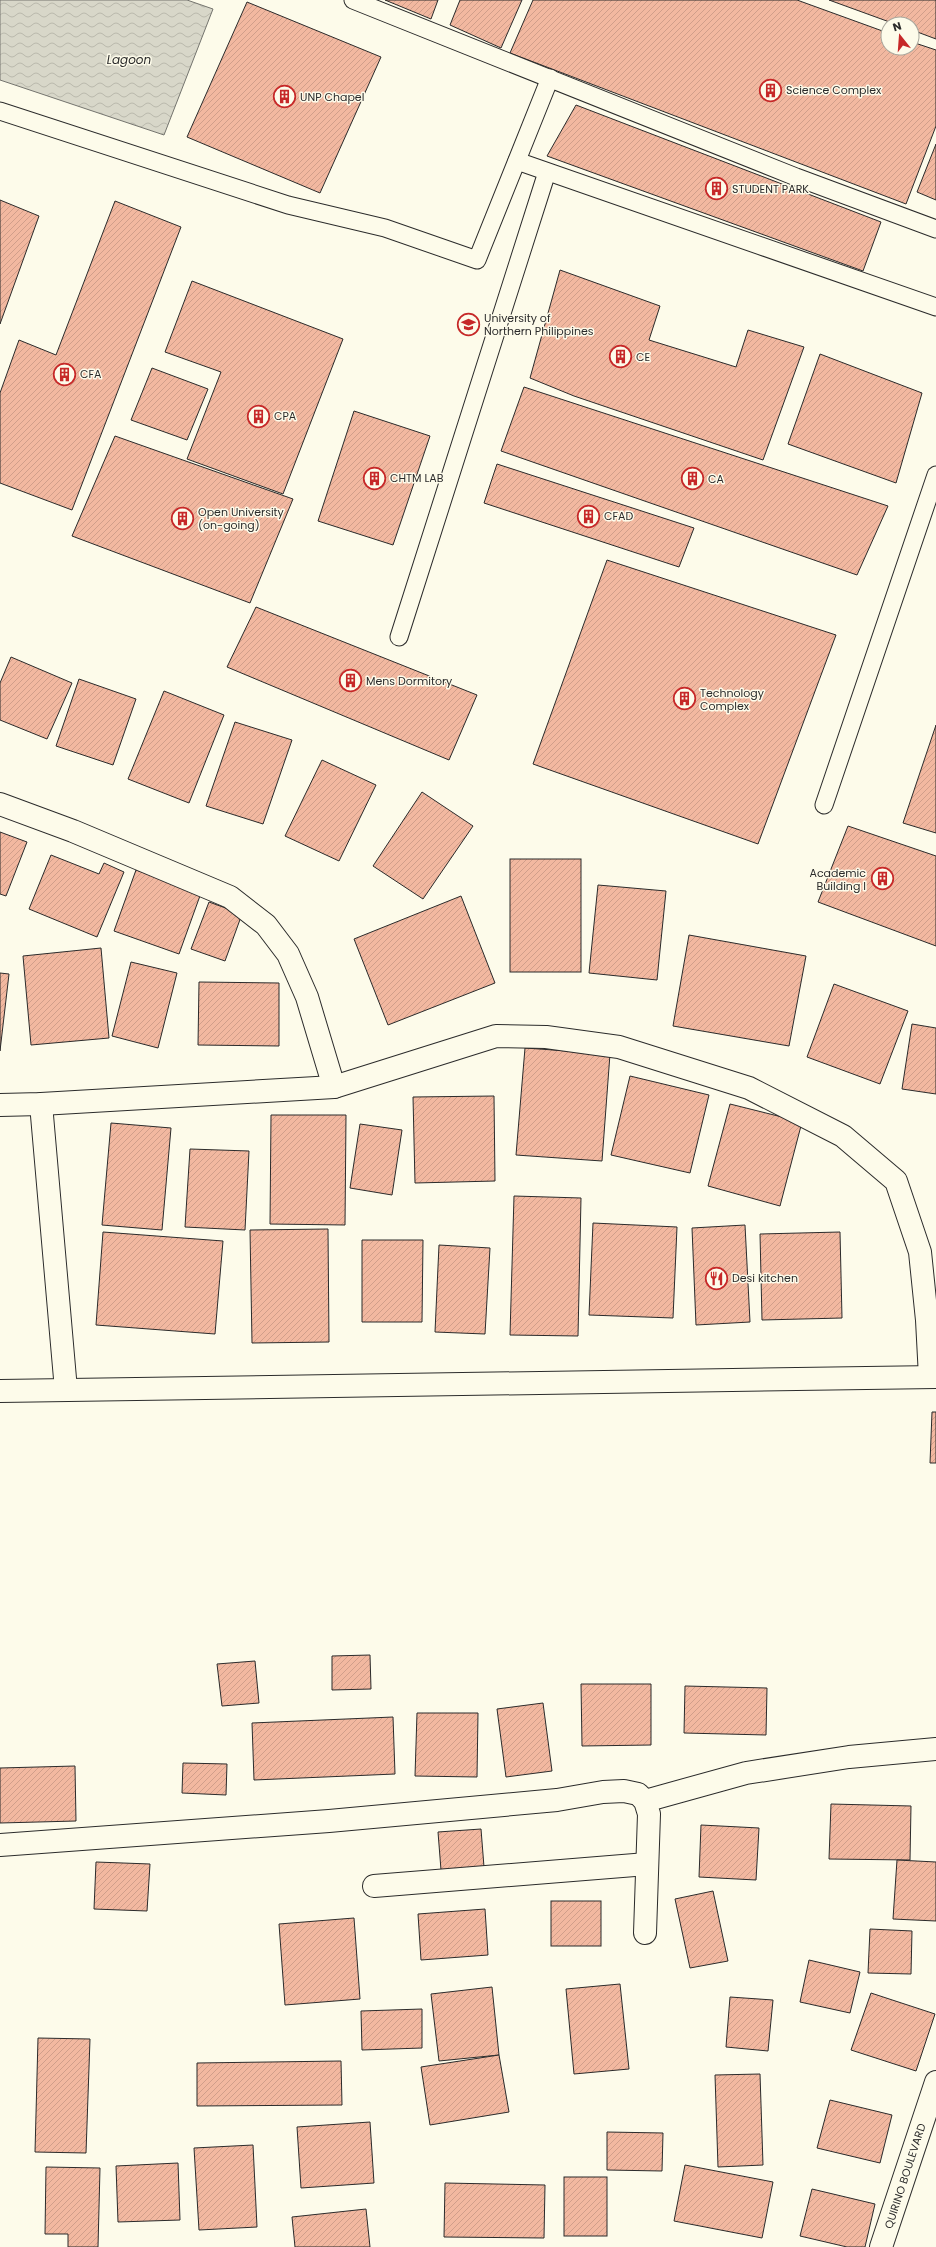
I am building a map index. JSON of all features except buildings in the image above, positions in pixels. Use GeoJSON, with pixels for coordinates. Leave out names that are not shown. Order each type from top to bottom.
{"type":"FeatureCollection","features":[{"type":"Feature","properties":{"kind":"street"},"geometry":{"type":"LineString","coordinates":[[0,804],[73,831],[230,897],[266,926],[288,954],[304,990],[334,1087]]}},
{"type":"Feature","properties":{"kind":"street"},"geometry":{"type":"LineString","coordinates":[[0,1105],[41,1104],[334,1087],[496,1036],[546,1037],[618,1047],[749,1088],[843,1136],[896,1181],[920,1252],[933,1377],[0,1391]]}},
{"type":"Feature","properties":{"kind":"street"},"geometry":{"type":"LineString","coordinates":[[41,1104],[66,1390]]}},
{"type":"Feature","properties":{"kind":"street"},"geometry":{"type":"LineString","coordinates":[[645,1801],[746,1773],[849,1757],[936,1749]]}},
{"type":"Feature","properties":{"kind":"street"},"geometry":{"type":"LineString","coordinates":[[0,1845],[329,1821],[557,1800],[603,1792],[624,1791],[638,1794],[645,1801],[649,1814],[645,1933]]}},
{"type":"Feature","properties":{"kind":"street"},"geometry":{"type":"LineString","coordinates":[[374,1886],[647,1864]]}},
{"type":"Feature","properties":{"kind":"street","name":"QUIRINO BOULEVARD"},"geometry":{"type":"LineString","coordinates":[[881,2247],[936,2082]]}},
{"type":"Feature","properties":{"kind":"lane"},"geometry":{"type":"LineString","coordinates":[[352,0],[550,78],[796,178],[936,229]]}},
{"type":"Feature","properties":{"kind":"lane"},"geometry":{"type":"LineString","coordinates":[[0,111],[288,205],[385,228],[477,260],[550,78]]}},
{"type":"Feature","properties":{"kind":"lane"},"geometry":{"type":"LineString","coordinates":[[517,161],[936,307]]}},
{"type":"Feature","properties":{"kind":"lane"},"geometry":{"type":"LineString","coordinates":[[399,637],[548,172]]}},
{"type":"Feature","properties":{"kind":"lane"},"geometry":{"type":"LineString","coordinates":[[824,805],[936,475]]}},
{"type":"Feature","properties":{"kind":"water","name":"Lagoon"},"geometry":{"type":"Polygon","coordinates":[[[0,0],[187,0],[213,9],[164,135],[0,80],[0,0]]]}},
{"type":"Feature","properties":{"kind":"place","name":"Science Complex"},"geometry":{"type":"Point","coordinates":[771,90]}},
{"type":"Feature","properties":{"kind":"place","name":"UNP Chapel"},"geometry":{"type":"Point","coordinates":[284,97]}},
{"type":"Feature","properties":{"kind":"place","name":"STUDENT PARK"},"geometry":{"type":"Point","coordinates":[716,189]}},
{"type":"Feature","properties":{"kind":"place","name":"University of Northern Philippines"},"geometry":{"type":"Point","coordinates":[468,324]}},
{"type":"Feature","properties":{"kind":"place","name":"CE"},"geometry":{"type":"Point","coordinates":[620,357]}},
{"type":"Feature","properties":{"kind":"place","name":"CFA"},"geometry":{"type":"Point","coordinates":[65,374]}},
{"type":"Feature","properties":{"kind":"place","name":"CPA"},"geometry":{"type":"Point","coordinates":[259,416]}},
{"type":"Feature","properties":{"kind":"place","name":"CHTM LAB"},"geometry":{"type":"Point","coordinates":[374,478]}},
{"type":"Feature","properties":{"kind":"place","name":"CA"},"geometry":{"type":"Point","coordinates":[692,479]}},
{"type":"Feature","properties":{"kind":"place","name":"CFAD"},"geometry":{"type":"Point","coordinates":[589,516]}},
{"type":"Feature","properties":{"kind":"place","name":"Open University (on-going)"},"geometry":{"type":"Point","coordinates":[183,518]}},
{"type":"Feature","properties":{"kind":"place","name":"Mens Dormitory"},"geometry":{"type":"Point","coordinates":[351,681]}},
{"type":"Feature","properties":{"kind":"place","name":"Technology Complex"},"geometry":{"type":"Point","coordinates":[684,699]}},
{"type":"Feature","properties":{"kind":"place","name":"Academic Building I"},"geometry":{"type":"Point","coordinates":[882,879]}},
{"type":"Feature","properties":{"kind":"place","name":"Desi kitchen"},"geometry":{"type":"Point","coordinates":[717,1278]}}]}
